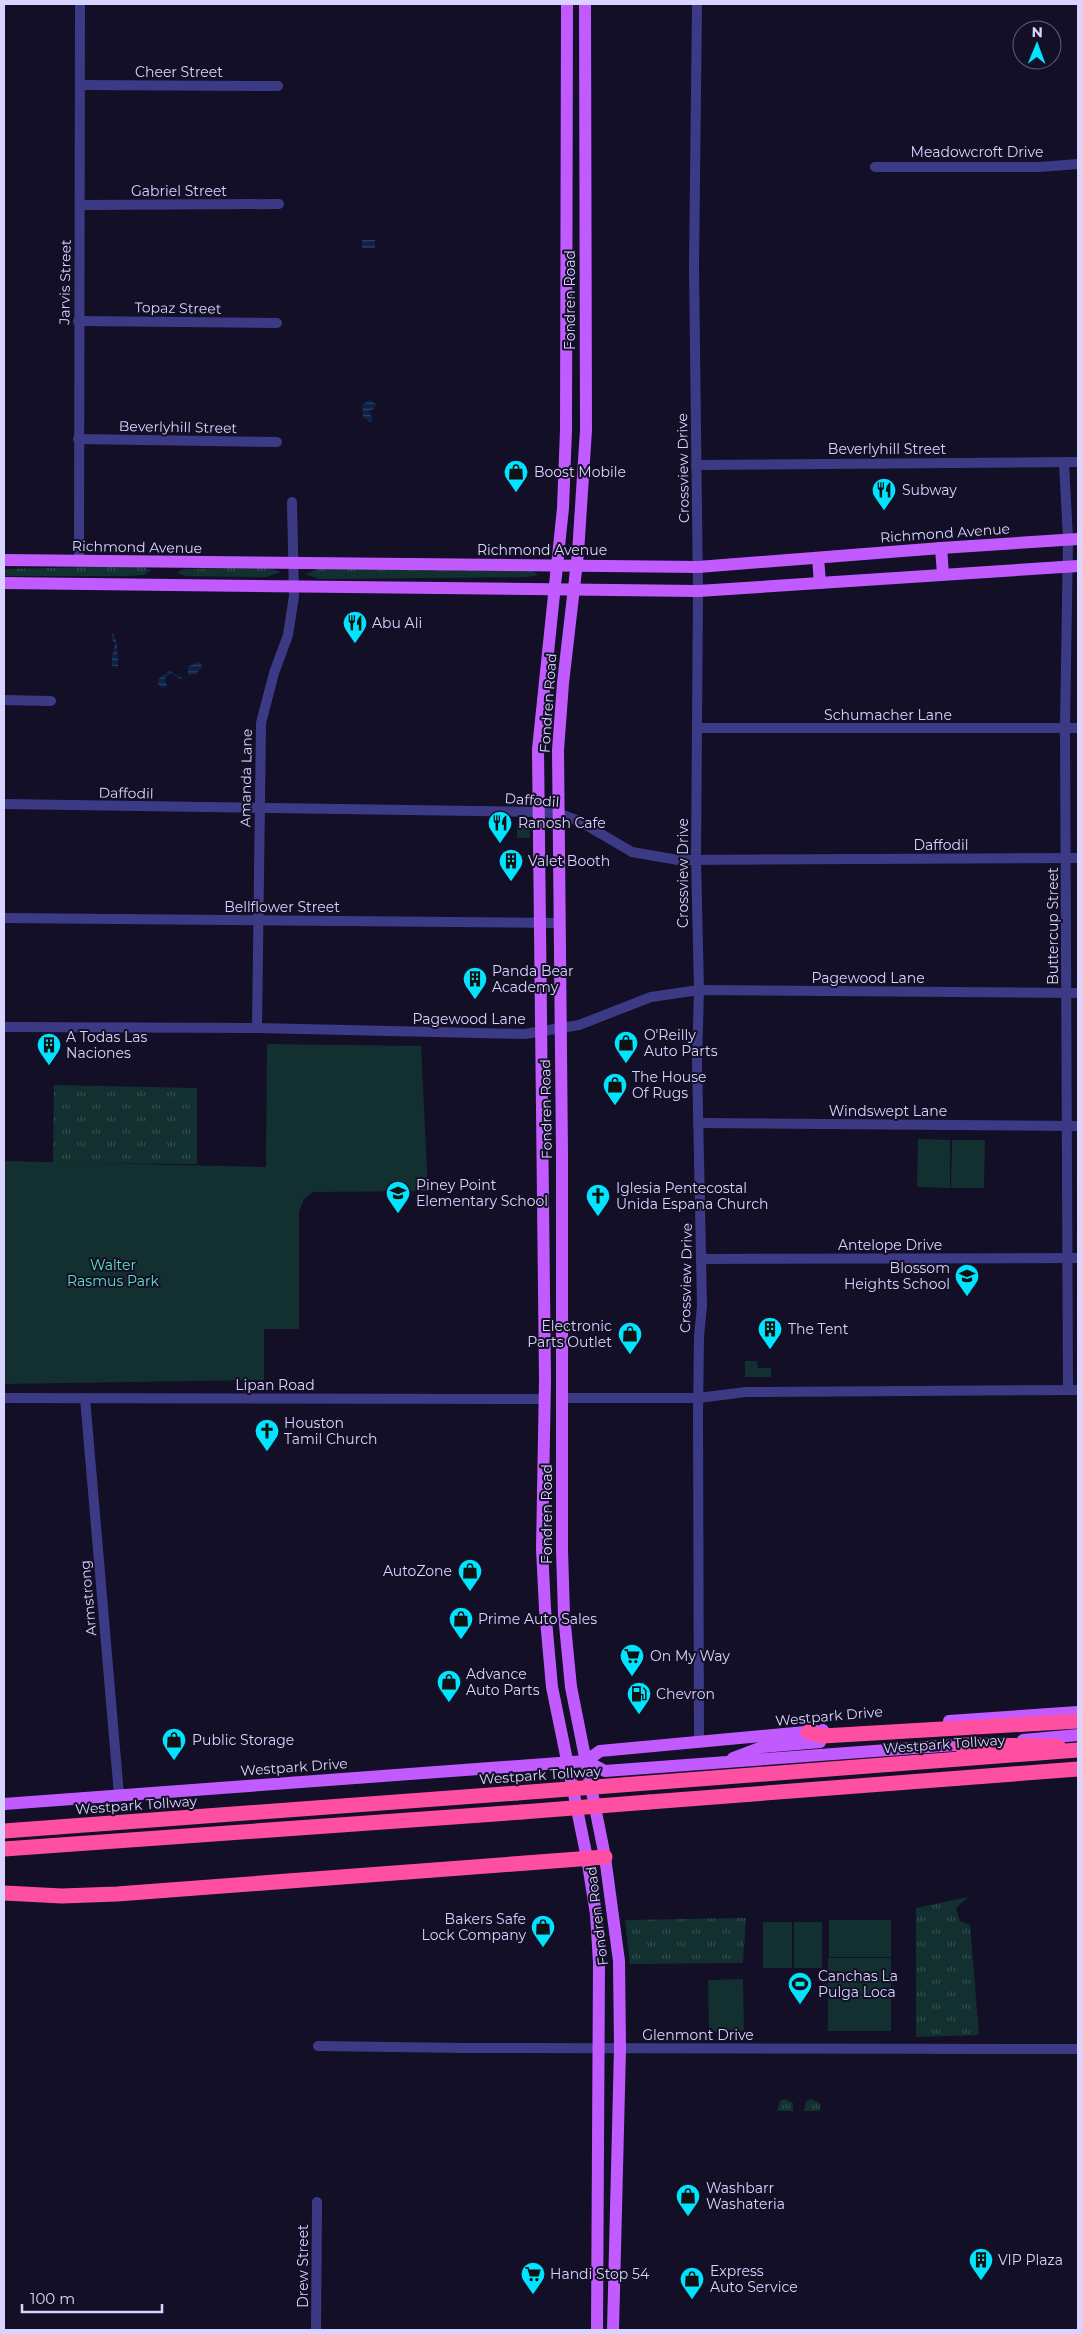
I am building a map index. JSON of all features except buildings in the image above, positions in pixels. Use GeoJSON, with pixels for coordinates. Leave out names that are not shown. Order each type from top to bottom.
{"type":"FeatureCollection","features":[{"type":"Feature","properties":{"kind":"highway"},"geometry":{"type":"LineString","coordinates":[[818,1733],[1078,1721]]}},
{"type":"Feature","properties":{"kind":"highway"},"geometry":{"type":"LineString","coordinates":[[960,1745],[1078,1746]]}},
{"type":"Feature","properties":{"kind":"highway","name":"Westpark Tollway"},"geometry":{"type":"LineString","coordinates":[[4,1831],[1078,1750]]}},
{"type":"Feature","properties":{"kind":"highway"},"geometry":{"type":"LineString","coordinates":[[4,1849],[1078,1770]]}},
{"type":"Feature","properties":{"kind":"highway"},"geometry":{"type":"LineString","coordinates":[[4,1893],[62,1896],[117,1894],[605,1857]]}},
{"type":"Feature","properties":{"kind":"main road","name":"Fondren Road"},"geometry":{"type":"LineString","coordinates":[[567,4],[566,409],[563,508],[538,749],[539,923],[544,1152],[545,1399],[542,1549],[552,1687],[587,1858],[596,1914],[599,1963],[597,2330]]}},
{"type":"Feature","properties":{"kind":"main road","name":"Fondren Road"},"geometry":{"type":"LineString","coordinates":[[585,4],[584,255],[586,409],[582,509],[558,750],[560,814],[559,1029],[562,1154],[562,1550],[564,1615],[571,1687],[605,1857],[619,1961],[620,2049],[613,2330]]}},
{"type":"Feature","properties":{"kind":"main road"},"geometry":{"type":"LineString","coordinates":[[566,255],[584,255]]}},
{"type":"Feature","properties":{"kind":"main road"},"geometry":{"type":"LineString","coordinates":[[566,409],[586,409]]}},
{"type":"Feature","properties":{"kind":"main road","name":"Richmond Avenue"},"geometry":{"type":"LineString","coordinates":[[4,560],[698,567],[1073,539]]}},
{"type":"Feature","properties":{"kind":"main road"},"geometry":{"type":"LineString","coordinates":[[941,548],[943,574]]}},
{"type":"Feature","properties":{"kind":"main road"},"geometry":{"type":"LineString","coordinates":[[818,558],[820,583]]}},
{"type":"Feature","properties":{"kind":"main road"},"geometry":{"type":"LineString","coordinates":[[4,583],[698,591],[1073,566]]}},
{"type":"Feature","properties":{"kind":"main road"},"geometry":{"type":"LineString","coordinates":[[544,1152],[562,1154]]}},
{"type":"Feature","properties":{"kind":"main road"},"geometry":{"type":"LineString","coordinates":[[544,1269],[562,1270]]}},
{"type":"Feature","properties":{"kind":"main road"},"geometry":{"type":"LineString","coordinates":[[544,1319],[553,1385],[562,1398]]}},
{"type":"Feature","properties":{"kind":"main road"},"geometry":{"type":"LineString","coordinates":[[545,1399],[552,1408],[553,1436],[562,1465]]}},
{"type":"Feature","properties":{"kind":"main road"},"geometry":{"type":"LineString","coordinates":[[542,1549],[562,1550]]}},
{"type":"Feature","properties":{"kind":"main road"},"geometry":{"type":"LineString","coordinates":[[550,1663],[568,1662]]}},
{"type":"Feature","properties":{"kind":"main road","name":"Westpark Drive"},"geometry":{"type":"LineString","coordinates":[[586,1761],[600,1751],[1078,1712]]}},
{"type":"Feature","properties":{"kind":"main road"},"geometry":{"type":"LineString","coordinates":[[721,1763],[762,1747],[820,1742],[818,1733]]}},
{"type":"Feature","properties":{"kind":"main road","name":"Westpark Drive"},"geometry":{"type":"LineString","coordinates":[[4,1804],[568,1762],[586,1761],[605,1771],[1078,1735]]}},
{"type":"Feature","properties":{"kind":"main road"},"geometry":{"type":"LineString","coordinates":[[598,2172],[616,2173]]}},
{"type":"Feature","properties":{"kind":"street","name":"Jarvis Street"},"geometry":{"type":"LineString","coordinates":[[79,561],[80,4]]}},
{"type":"Feature","properties":{"kind":"street","name":"Crossview Drive"},"geometry":{"type":"LineString","coordinates":[[697,4],[694,267],[699,728],[696,859],[699,990],[698,1123],[702,1306],[699,1336],[698,1398],[699,1742]]}},
{"type":"Feature","properties":{"kind":"street","name":"Cheer Street"},"geometry":{"type":"LineString","coordinates":[[80,85],[278,86]]}},
{"type":"Feature","properties":{"kind":"street","name":"Meadowcroft Drive"},"geometry":{"type":"LineString","coordinates":[[875,167],[1038,167],[1078,164]]}},
{"type":"Feature","properties":{"kind":"street","name":"Gabriel Street"},"geometry":{"type":"LineString","coordinates":[[80,205],[279,204]]}},
{"type":"Feature","properties":{"kind":"street","name":"Topaz Street"},"geometry":{"type":"LineString","coordinates":[[78,321],[277,323]]}},
{"type":"Feature","properties":{"kind":"street","name":"Beverlyhill Street"},"geometry":{"type":"LineString","coordinates":[[78,439],[277,442]]}},
{"type":"Feature","properties":{"kind":"street","name":"Buttercup Street"},"geometry":{"type":"LineString","coordinates":[[1064,462],[1073,539],[1065,728],[1067,1126],[1073,1258],[1073,1390]]}},
{"type":"Feature","properties":{"kind":"street","name":"Beverlyhill Street"},"geometry":{"type":"LineString","coordinates":[[696,464],[1078,462]]}},
{"type":"Feature","properties":{"kind":"street","name":"Amanda Lane"},"geometry":{"type":"LineString","coordinates":[[257,1028],[261,723],[274,672],[288,635],[294,586],[292,502]]}},
{"type":"Feature","properties":{"kind":"street"},"geometry":{"type":"LineString","coordinates":[[4,700],[51,701]]}},
{"type":"Feature","properties":{"kind":"street","name":"Schumacher Lane"},"geometry":{"type":"LineString","coordinates":[[699,728],[1078,728]]}},
{"type":"Feature","properties":{"kind":"street","name":"Daffodil"},"geometry":{"type":"LineString","coordinates":[[4,804],[539,812],[560,814],[579,821],[632,852],[678,860],[1078,858]]}},
{"type":"Feature","properties":{"kind":"street","name":"Bellflower Street"},"geometry":{"type":"LineString","coordinates":[[4,918],[560,923]]}},
{"type":"Feature","properties":{"kind":"street","name":"Pagewood Lane"},"geometry":{"type":"LineString","coordinates":[[4,1027],[257,1028],[525,1034],[579,1026],[651,996],[699,990],[1078,993]]}},
{"type":"Feature","properties":{"kind":"street","name":"Windswept Lane"},"geometry":{"type":"LineString","coordinates":[[698,1123],[1078,1126]]}},
{"type":"Feature","properties":{"kind":"street","name":"Antelope Drive"},"geometry":{"type":"LineString","coordinates":[[701,1258],[1073,1258]]}},
{"type":"Feature","properties":{"kind":"street"},"geometry":{"type":"LineString","coordinates":[[562,1398],[698,1398],[746,1392],[1073,1390]]}},
{"type":"Feature","properties":{"kind":"street","name":"Lipan Road"},"geometry":{"type":"LineString","coordinates":[[4,1398],[545,1399]]}},
{"type":"Feature","properties":{"kind":"street","name":"Armstrong"},"geometry":{"type":"LineString","coordinates":[[84,1398],[118,1795]]}},
{"type":"Feature","properties":{"kind":"street","name":"Glenmont Drive"},"geometry":{"type":"LineString","coordinates":[[318,2046],[620,2049],[1078,2049]]}},
{"type":"Feature","properties":{"kind":"street","name":"Drew Street"},"geometry":{"type":"LineString","coordinates":[[316,2330],[317,2202]]}},
{"type":"Feature","properties":{"kind":"green space"},"geometry":{"type":"Polygon","coordinates":[[[140,566],[151,570],[144,575],[128,576],[4,576],[4,569],[140,566]]]}},
{"type":"Feature","properties":{"kind":"green space"},"geometry":{"type":"Polygon","coordinates":[[[265,567],[281,572],[266,577],[186,576],[177,573],[183,569],[265,567]]]}},
{"type":"Feature","properties":{"kind":"green space"},"geometry":{"type":"Polygon","coordinates":[[[322,567],[531,570],[538,575],[528,577],[319,579],[305,574],[322,567]]]}},
{"type":"Feature","properties":{"kind":"green space"},"geometry":{"type":"Polygon","coordinates":[[[517,825],[530,826],[530,838],[517,838],[517,825]]]}},
{"type":"Feature","properties":{"kind":"green space","name":"Walter Rasmus Park"},"geometry":{"type":"Polygon","coordinates":[[[267,1044],[421,1046],[428,1191],[313,1192],[304,1199],[299,1212],[299,1329],[264,1329],[264,1380],[4,1384],[4,1161],[266,1167],[267,1044]]]}},
{"type":"Feature","properties":{"kind":"green space"},"geometry":{"type":"Polygon","coordinates":[[[54,1085],[197,1088],[197,1164],[53,1163],[54,1085]]]}},
{"type":"Feature","properties":{"kind":"green space"},"geometry":{"type":"Polygon","coordinates":[[[918,1139],[950,1140],[950,1188],[917,1187],[918,1139]]]}},
{"type":"Feature","properties":{"kind":"green space"},"geometry":{"type":"Polygon","coordinates":[[[952,1140],[985,1140],[984,1188],[951,1188],[952,1140]]]}},
{"type":"Feature","properties":{"kind":"green space"},"geometry":{"type":"Polygon","coordinates":[[[745,1361],[757,1361],[758,1368],[771,1368],[771,1377],[745,1377],[745,1361]]]}},
{"type":"Feature","properties":{"kind":"green space"},"geometry":{"type":"Polygon","coordinates":[[[968,1897],[956,1908],[960,1921],[970,1925],[979,2035],[916,2037],[916,1908],[968,1897]]]}},
{"type":"Feature","properties":{"kind":"green space"},"geometry":{"type":"Polygon","coordinates":[[[746,1918],[743,1963],[630,1964],[625,1920],[746,1918]]]}},
{"type":"Feature","properties":{"kind":"green space"},"geometry":{"type":"Polygon","coordinates":[[[829,1920],[891,1920],[891,1957],[829,1957],[829,1920]]]}},
{"type":"Feature","properties":{"kind":"green space"},"geometry":{"type":"Polygon","coordinates":[[[763,1922],[792,1922],[792,1968],[763,1968],[763,1922]]]}},
{"type":"Feature","properties":{"kind":"green space"},"geometry":{"type":"Polygon","coordinates":[[[794,1922],[822,1922],[822,1968],[794,1968],[794,1922]]]}},
{"type":"Feature","properties":{"kind":"green space"},"geometry":{"type":"Polygon","coordinates":[[[828,1958],[891,1958],[891,1994],[828,1994],[828,1958]]]}},
{"type":"Feature","properties":{"kind":"green space"},"geometry":{"type":"Polygon","coordinates":[[[743,1979],[744,2031],[709,2032],[708,1980],[743,1979]]]}},
{"type":"Feature","properties":{"kind":"green space"},"geometry":{"type":"Polygon","coordinates":[[[828,1995],[891,1995],[891,2031],[828,2031],[828,1995]]]}},
{"type":"Feature","properties":{"kind":"green space"},"geometry":{"type":"Polygon","coordinates":[[[785,2099],[793,2103],[793,2111],[777,2111],[780,2101],[785,2099]]]}},
{"type":"Feature","properties":{"kind":"green space"},"geometry":{"type":"Polygon","coordinates":[[[811,2099],[820,2103],[820,2111],[804,2111],[806,2101],[811,2099]]]}},
{"type":"Feature","properties":{"kind":"water"},"geometry":{"type":"Polygon","coordinates":[[[362,240],[375,240],[375,248],[362,248],[362,240]]]}},
{"type":"Feature","properties":{"kind":"water"},"geometry":{"type":"Polygon","coordinates":[[[370,400],[376,404],[374,409],[369,411],[373,420],[370,422],[363,417],[362,405],[370,400]]]}},
{"type":"Feature","properties":{"kind":"water"},"geometry":{"type":"Polygon","coordinates":[[[113,633],[117,644],[118,667],[112,666],[115,644],[111,637],[113,633]]]}},
{"type":"Feature","properties":{"kind":"water"},"geometry":{"type":"Polygon","coordinates":[[[197,662],[201,663],[202,667],[196,674],[188,675],[188,667],[197,662]]]}},
{"type":"Feature","properties":{"kind":"water"},"geometry":{"type":"Polygon","coordinates":[[[170,671],[182,678],[180,679],[171,673],[165,678],[167,687],[162,688],[157,683],[160,677],[170,671]]]}},
{"type":"Feature","properties":{"kind":"place","name":"Boost Mobile"},"geometry":{"type":"Point","coordinates":[516,493]}},
{"type":"Feature","properties":{"kind":"place","name":"Subway"},"geometry":{"type":"Point","coordinates":[884,511]}},
{"type":"Feature","properties":{"kind":"place","name":"Abu Ali"},"geometry":{"type":"Point","coordinates":[355,644]}},
{"type":"Feature","properties":{"kind":"place","name":"Ranosh Cafe"},"geometry":{"type":"Point","coordinates":[500,844]}},
{"type":"Feature","properties":{"kind":"place","name":"Valet Booth"},"geometry":{"type":"Point","coordinates":[511,882]}},
{"type":"Feature","properties":{"kind":"place","name":"Panda Bear Academy"},"geometry":{"type":"Point","coordinates":[475,1000]}},
{"type":"Feature","properties":{"kind":"place","name":"O'Reilly Auto Parts"},"geometry":{"type":"Point","coordinates":[626,1064]}},
{"type":"Feature","properties":{"kind":"place","name":"A Todas Las Naciones"},"geometry":{"type":"Point","coordinates":[49,1066]}},
{"type":"Feature","properties":{"kind":"place","name":"The House Of Rugs"},"geometry":{"type":"Point","coordinates":[615,1106]}},
{"type":"Feature","properties":{"kind":"place","name":"Piney Point Elementary School"},"geometry":{"type":"Point","coordinates":[398,1214]}},
{"type":"Feature","properties":{"kind":"place","name":"Iglesia Pentecostal Unida Espana Church"},"geometry":{"type":"Point","coordinates":[598,1217]}},
{"type":"Feature","properties":{"kind":"place","name":"Blossom Heights School"},"geometry":{"type":"Point","coordinates":[967,1297]}},
{"type":"Feature","properties":{"kind":"place","name":"The Tent"},"geometry":{"type":"Point","coordinates":[770,1350]}},
{"type":"Feature","properties":{"kind":"place","name":"Electronic Parts Outlet"},"geometry":{"type":"Point","coordinates":[630,1355]}},
{"type":"Feature","properties":{"kind":"place","name":"Houston Tamil Church"},"geometry":{"type":"Point","coordinates":[267,1452]}},
{"type":"Feature","properties":{"kind":"place","name":"AutoZone"},"geometry":{"type":"Point","coordinates":[470,1592]}},
{"type":"Feature","properties":{"kind":"place","name":"Prime Auto Sales"},"geometry":{"type":"Point","coordinates":[461,1640]}},
{"type":"Feature","properties":{"kind":"place","name":"On My Way"},"geometry":{"type":"Point","coordinates":[632,1677]}},
{"type":"Feature","properties":{"kind":"place","name":"Advance Auto Parts"},"geometry":{"type":"Point","coordinates":[449,1703]}},
{"type":"Feature","properties":{"kind":"place","name":"Chevron"},"geometry":{"type":"Point","coordinates":[639,1715]}},
{"type":"Feature","properties":{"kind":"place","name":"Public Storage"},"geometry":{"type":"Point","coordinates":[174,1761]}},
{"type":"Feature","properties":{"kind":"place","name":"Bakers Safe Lock Company"},"geometry":{"type":"Point","coordinates":[543,1948]}},
{"type":"Feature","properties":{"kind":"place","name":"Canchas La Pulga Loca"},"geometry":{"type":"Point","coordinates":[800,2005]}},
{"type":"Feature","properties":{"kind":"place","name":"Washbarr Washateria"},"geometry":{"type":"Point","coordinates":[688,2217]}},
{"type":"Feature","properties":{"kind":"place","name":"VIP Plaza"},"geometry":{"type":"Point","coordinates":[981,2281]}},
{"type":"Feature","properties":{"kind":"place","name":"Handi Stop 54"},"geometry":{"type":"Point","coordinates":[533,2295]}},
{"type":"Feature","properties":{"kind":"place","name":"Express Auto Service"},"geometry":{"type":"Point","coordinates":[692,2300]}}]}
